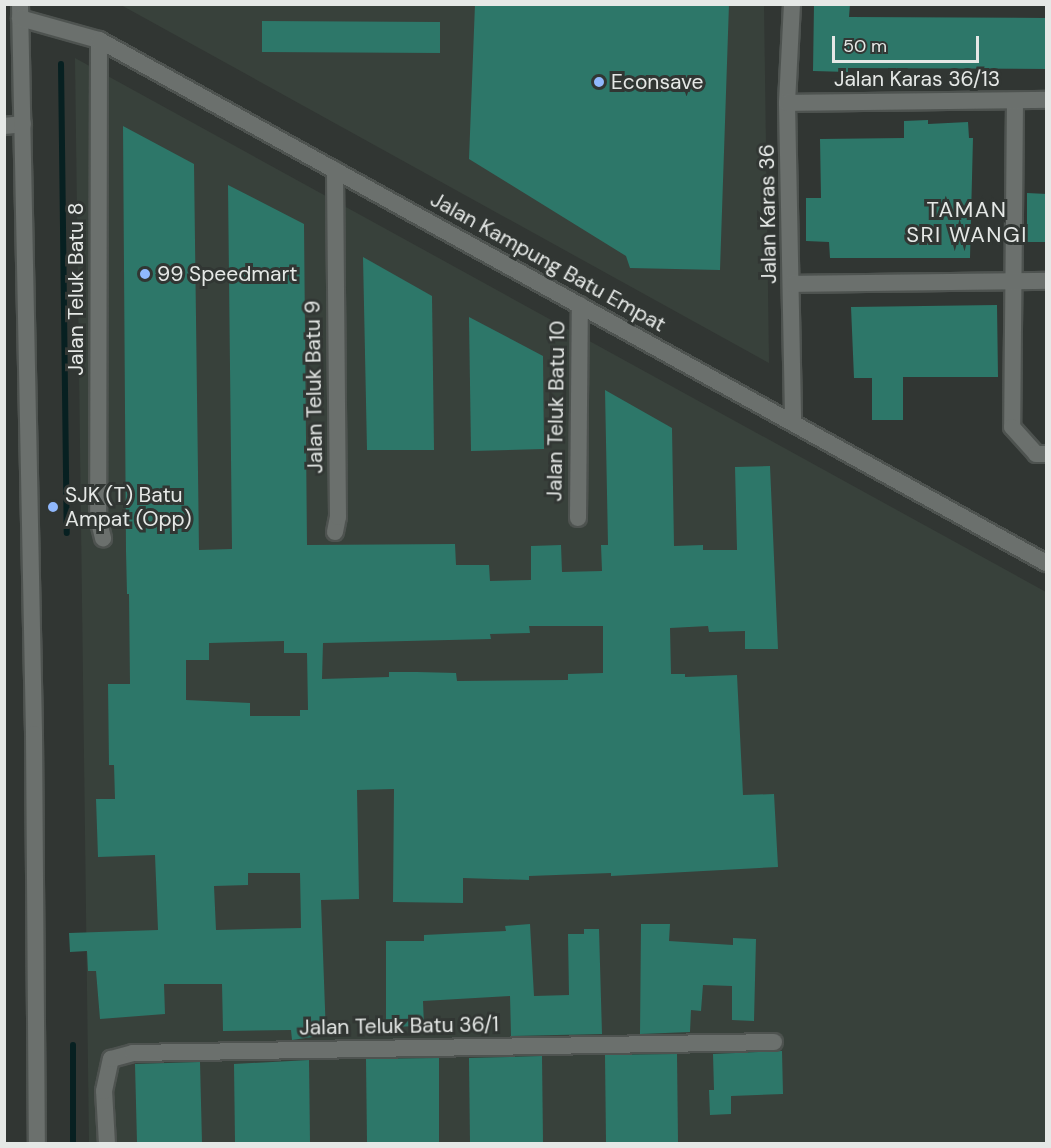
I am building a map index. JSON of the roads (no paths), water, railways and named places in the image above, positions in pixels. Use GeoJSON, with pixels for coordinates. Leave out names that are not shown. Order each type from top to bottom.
{"type":"FeatureCollection","features":[{"type":"Feature","properties":{"kind":"street","name":"Jalan Karas 36"},"geometry":{"type":"LineString","coordinates":[[792,4],[787,103],[793,423]]}},
{"type":"Feature","properties":{"kind":"street","name":"Jalan Kampung Batu Empat"},"geometry":{"type":"LineString","coordinates":[[20,11],[99,40],[1047,562]]}},
{"type":"Feature","properties":{"kind":"street"},"geometry":{"type":"LineString","coordinates":[[20,11],[34,734],[37,1143]]}},
{"type":"Feature","properties":{"kind":"street","name":"Jalan Teluk Batu 8"},"geometry":{"type":"LineString","coordinates":[[99,40],[98,518],[103,538]]}},
{"type":"Feature","properties":{"kind":"street","name":"Jalan Karas 36/13"},"geometry":{"type":"LineString","coordinates":[[787,103],[1047,100]]}},
{"type":"Feature","properties":{"kind":"street"},"geometry":{"type":"LineString","coordinates":[[1015,101],[1012,427],[1036,454],[1047,454]]}},
{"type":"Feature","properties":{"kind":"street"},"geometry":{"type":"LineString","coordinates":[[4,126],[23,124]]}},
{"type":"Feature","properties":{"kind":"street","name":"Jalan Teluk Batu 9"},"geometry":{"type":"LineString","coordinates":[[335,170],[338,517],[335,532]]}},
{"type":"Feature","properties":{"kind":"street"},"geometry":{"type":"LineString","coordinates":[[792,284],[1047,281]]}},
{"type":"Feature","properties":{"kind":"street","name":"Jalan Teluk Batu 10"},"geometry":{"type":"LineString","coordinates":[[578,518],[576,474],[580,305]]}},
{"type":"Feature","properties":{"kind":"street","name":"Jalan Teluk Batu 36/1"},"geometry":{"type":"LineString","coordinates":[[107,1143],[104,1091],[111,1059],[133,1053],[774,1042]]}},
{"type":"Feature","properties":{"kind":"waterway"},"geometry":{"type":"LineString","coordinates":[[61,64],[67,533]]}},
{"type":"Feature","properties":{"kind":"waterway"},"geometry":{"type":"LineString","coordinates":[[73,1045],[73,1144]]}},
{"type":"Feature","properties":{"kind":"place","name":"Econsave"},"geometry":{"type":"Point","coordinates":[599,82]}},
{"type":"Feature","properties":{"kind":"place","name":"99 Speedmart"},"geometry":{"type":"Point","coordinates":[145,274]}},
{"type":"Feature","properties":{"kind":"place","name":"SJK (T) Batu Ampat (Opp)"},"geometry":{"type":"Point","coordinates":[53,507]}},
{"type":"Feature","properties":{"kind":"district","name":"TAMAN SRI WANGI"},"geometry":{"type":"Point","coordinates":[967,222]}}]}
